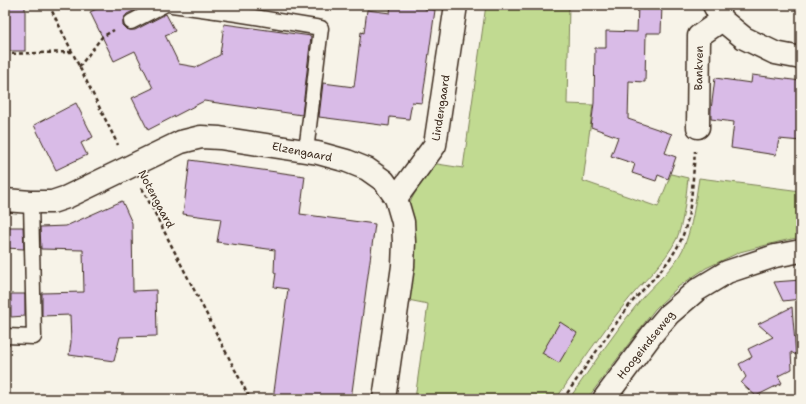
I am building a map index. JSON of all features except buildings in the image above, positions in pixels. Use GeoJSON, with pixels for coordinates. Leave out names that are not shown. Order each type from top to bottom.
{"type":"FeatureCollection","features":[{"type":"Feature","properties":{"kind":"street","name":"Lindengaard"},"geometry":{"type":"LineString","coordinates":[[396,198],[435,145],[456,5]]}},
{"type":"Feature","properties":{"kind":"street","name":"Bankven"},"geometry":{"type":"LineString","coordinates":[[698,127],[699,36],[718,12],[744,38],[775,52],[801,58]]}},
{"type":"Feature","properties":{"kind":"street","name":"Elzengaard"},"geometry":{"type":"LineString","coordinates":[[5,200],[52,202],[67,197],[181,142],[201,137],[220,138],[306,151],[347,161],[367,169],[384,181],[396,198],[403,222],[403,266],[384,399]]}},
{"type":"Feature","properties":{"kind":"street","name":"Hoogeindseweg"},"geometry":{"type":"LineString","coordinates":[[604,399],[669,314],[697,290],[727,272],[774,256],[801,251]]}},
{"type":"Feature","properties":{"kind":"lane"},"geometry":{"type":"LineString","coordinates":[[131,22],[164,5]]}},
{"type":"Feature","properties":{"kind":"lane"},"geometry":{"type":"LineString","coordinates":[[172,5],[321,28],[306,151]]}},
{"type":"Feature","properties":{"kind":"lane"},"geometry":{"type":"LineString","coordinates":[[5,336],[34,337],[31,202]]}},
{"type":"Feature","properties":{"kind":"path","name":"Notengaard"},"geometry":{"type":"LineString","coordinates":[[49,5],[130,167],[250,399]]}},
{"type":"Feature","properties":{"kind":"path"},"geometry":{"type":"LineString","coordinates":[[79,67],[102,37],[131,22]]}},
{"type":"Feature","properties":{"kind":"path"},"geometry":{"type":"LineString","coordinates":[[5,54],[72,52]]}},
{"type":"Feature","properties":{"kind":"path"},"geometry":{"type":"LineString","coordinates":[[563,399],[618,321],[638,295],[667,263],[680,243],[689,213],[698,127]]}},
{"type":"Feature","properties":{"kind":"green space"},"geometry":{"type":"Polygon","coordinates":[[[486,5],[569,5],[567,104],[593,105],[583,181],[658,207],[671,174],[688,178],[683,216],[677,238],[666,256],[615,316],[556,399],[415,399],[428,304],[408,300],[409,204],[431,163],[463,168],[486,5]]]}},
{"type":"Feature","properties":{"kind":"green space"},"geometry":{"type":"Polygon","coordinates":[[[699,178],[801,191],[801,237],[740,252],[706,268],[678,287],[655,309],[587,399],[569,399],[632,310],[670,269],[679,256],[683,249],[691,223],[699,178]]]}}]}
